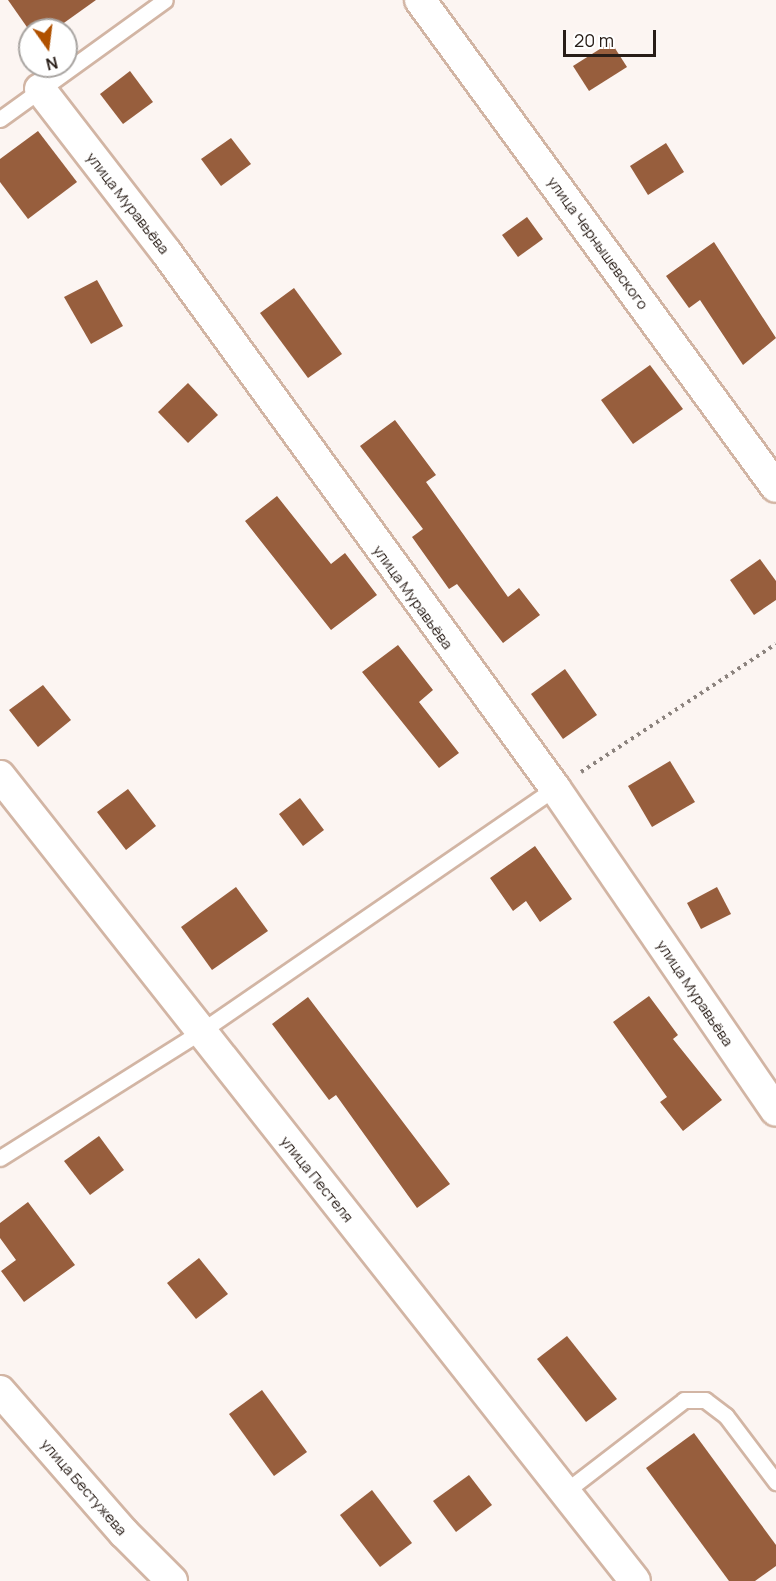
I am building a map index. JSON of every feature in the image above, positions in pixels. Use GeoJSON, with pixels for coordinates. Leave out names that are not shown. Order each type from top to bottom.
{"type":"FeatureCollection","features":[{"type":"Feature","properties":{"kind":"street","name":"улица Чернышевского"},"geometry":{"type":"LineString","coordinates":[[420,0],[776,487]]}},
{"type":"Feature","properties":{"kind":"street","name":"улица Муравьёва"},"geometry":{"type":"LineString","coordinates":[[40,89],[166,252],[555,788],[776,1111]]}},
{"type":"Feature","properties":{"kind":"street","name":"улица Пестеля"},"geometry":{"type":"LineString","coordinates":[[0,776],[635,1581]]}},
{"type":"Feature","properties":{"kind":"street","name":"улица Бестужева"},"geometry":{"type":"LineString","coordinates":[[0,1391],[124,1533],[172,1581]]}},
{"type":"Feature","properties":{"kind":"lane"},"geometry":{"type":"LineString","coordinates":[[0,119],[165,0]]}},
{"type":"Feature","properties":{"kind":"lane"},"geometry":{"type":"LineString","coordinates":[[0,1158],[200,1032],[555,788]]}},
{"type":"Feature","properties":{"kind":"lane"},"geometry":{"type":"LineString","coordinates":[[566,1491],[684,1400],[705,1400],[726,1416],[776,1482]]}},
{"type":"Feature","properties":{"kind":"path"},"geometry":{"type":"LineString","coordinates":[[555,788],[776,644]]}},
{"type":"Feature","properties":{"kind":"building"},"geometry":{"type":"Polygon","coordinates":[[[8,0],[96,0],[71,18],[21,18],[8,0]]]}},
{"type":"Feature","properties":{"kind":"building"},"geometry":{"type":"Polygon","coordinates":[[[611,42],[627,67],[589,91],[573,66],[611,42]]]}},
{"type":"Feature","properties":{"kind":"building"},"geometry":{"type":"Polygon","coordinates":[[[130,71],[153,102],[123,124],[100,94],[130,71]]]}},
{"type":"Feature","properties":{"kind":"building"},"geometry":{"type":"Polygon","coordinates":[[[38,131],[77,182],[28,219],[0,182],[0,159],[38,131]]]}},
{"type":"Feature","properties":{"kind":"building"},"geometry":{"type":"Polygon","coordinates":[[[231,138],[251,164],[221,186],[201,159],[231,138]]]}},
{"type":"Feature","properties":{"kind":"building"},"geometry":{"type":"Polygon","coordinates":[[[666,143],[684,172],[648,195],[630,166],[666,143]]]}},
{"type":"Feature","properties":{"kind":"building"},"geometry":{"type":"Polygon","coordinates":[[[527,217],[543,239],[518,257],[502,235],[527,217]]]}},
{"type":"Feature","properties":{"kind":"building"},"geometry":{"type":"Polygon","coordinates":[[[714,242],[776,338],[743,365],[700,300],[689,308],[666,276],[714,242]]]}},
{"type":"Feature","properties":{"kind":"building"},"geometry":{"type":"Polygon","coordinates":[[[97,280],[123,326],[91,344],[64,297],[97,280]]]}},
{"type":"Feature","properties":{"kind":"building"},"geometry":{"type":"Polygon","coordinates":[[[294,288],[342,354],[308,378],[260,313],[294,288]]]}},
{"type":"Feature","properties":{"kind":"building"},"geometry":{"type":"Polygon","coordinates":[[[650,365],[683,409],[633,444],[601,400],[650,365]]]}},
{"type":"Feature","properties":{"kind":"building"},"geometry":{"type":"Polygon","coordinates":[[[188,383],[218,415],[188,443],[158,412],[188,383]]]}},
{"type":"Feature","properties":{"kind":"building"},"geometry":{"type":"Polygon","coordinates":[[[395,420],[436,475],[426,482],[508,597],[519,588],[540,615],[503,643],[457,584],[449,589],[412,537],[423,529],[360,446],[395,420]]]}},
{"type":"Feature","properties":{"kind":"building"},"geometry":{"type":"Polygon","coordinates":[[[277,496],[331,564],[345,553],[377,595],[331,630],[245,521],[277,496]]]}},
{"type":"Feature","properties":{"kind":"building"},"geometry":{"type":"Polygon","coordinates":[[[760,559],[776,581],[776,600],[754,615],[730,580],[760,559]]]}},
{"type":"Feature","properties":{"kind":"building"},"geometry":{"type":"Polygon","coordinates":[[[398,645],[433,690],[419,702],[459,753],[439,768],[362,672],[398,645]]]}},
{"type":"Feature","properties":{"kind":"building"},"geometry":{"type":"Polygon","coordinates":[[[565,669],[597,715],[563,739],[531,694],[565,669]]]}},
{"type":"Feature","properties":{"kind":"building"},"geometry":{"type":"Polygon","coordinates":[[[43,685],[71,720],[38,747],[9,710],[43,685]]]}},
{"type":"Feature","properties":{"kind":"building"},"geometry":{"type":"Polygon","coordinates":[[[670,761],[695,802],[652,827],[628,786],[670,761]]]}},
{"type":"Feature","properties":{"kind":"building"},"geometry":{"type":"Polygon","coordinates":[[[128,789],[156,826],[126,850],[97,812],[128,789]]]}},
{"type":"Feature","properties":{"kind":"building"},"geometry":{"type":"Polygon","coordinates":[[[300,798],[324,830],[303,846],[279,814],[300,798]]]}},
{"type":"Feature","properties":{"kind":"building"},"geometry":{"type":"Polygon","coordinates":[[[535,846],[572,899],[540,922],[526,901],[513,911],[490,878],[535,846]]]}},
{"type":"Feature","properties":{"kind":"building"},"geometry":{"type":"Polygon","coordinates":[[[236,887],[268,931],[212,970],[181,927],[236,887]]]}},
{"type":"Feature","properties":{"kind":"building"},"geometry":{"type":"Polygon","coordinates":[[[717,887],[731,914],[701,929],[687,903],[717,887]]]}},
{"type":"Feature","properties":{"kind":"building"},"geometry":{"type":"Polygon","coordinates":[[[649,996],[678,1035],[673,1039],[722,1100],[683,1131],[660,1102],[667,1097],[613,1022],[649,996]]]}},
{"type":"Feature","properties":{"kind":"building"},"geometry":{"type":"Polygon","coordinates":[[[308,997],[450,1184],[417,1208],[336,1095],[329,1100],[272,1024],[308,997]]]}},
{"type":"Feature","properties":{"kind":"building"},"geometry":{"type":"Polygon","coordinates":[[[99,1136],[124,1170],[90,1195],[64,1161],[99,1136]]]}},
{"type":"Feature","properties":{"kind":"building"},"geometry":{"type":"Polygon","coordinates":[[[28,1202],[75,1265],[24,1302],[1,1271],[16,1260],[0,1238],[0,1223],[28,1202]]]}},
{"type":"Feature","properties":{"kind":"building"},"geometry":{"type":"Polygon","coordinates":[[[199,1258],[228,1294],[196,1319],[167,1283],[199,1258]]]}},
{"type":"Feature","properties":{"kind":"building"},"geometry":{"type":"Polygon","coordinates":[[[567,1336],[617,1399],[586,1422],[537,1359],[567,1336]]]}},
{"type":"Feature","properties":{"kind":"building"},"geometry":{"type":"Polygon","coordinates":[[[262,1390],[307,1452],[274,1476],[229,1414],[262,1390]]]}},
{"type":"Feature","properties":{"kind":"building"},"geometry":{"type":"Polygon","coordinates":[[[694,1433],[776,1545],[776,1566],[755,1581],[729,1581],[646,1468],[694,1433]]]}},
{"type":"Feature","properties":{"kind":"building"},"geometry":{"type":"Polygon","coordinates":[[[469,1475],[492,1505],[456,1532],[433,1501],[469,1475]]]}},
{"type":"Feature","properties":{"kind":"building"},"geometry":{"type":"Polygon","coordinates":[[[372,1490],[412,1543],[380,1567],[340,1515],[372,1490]]]}}]}
